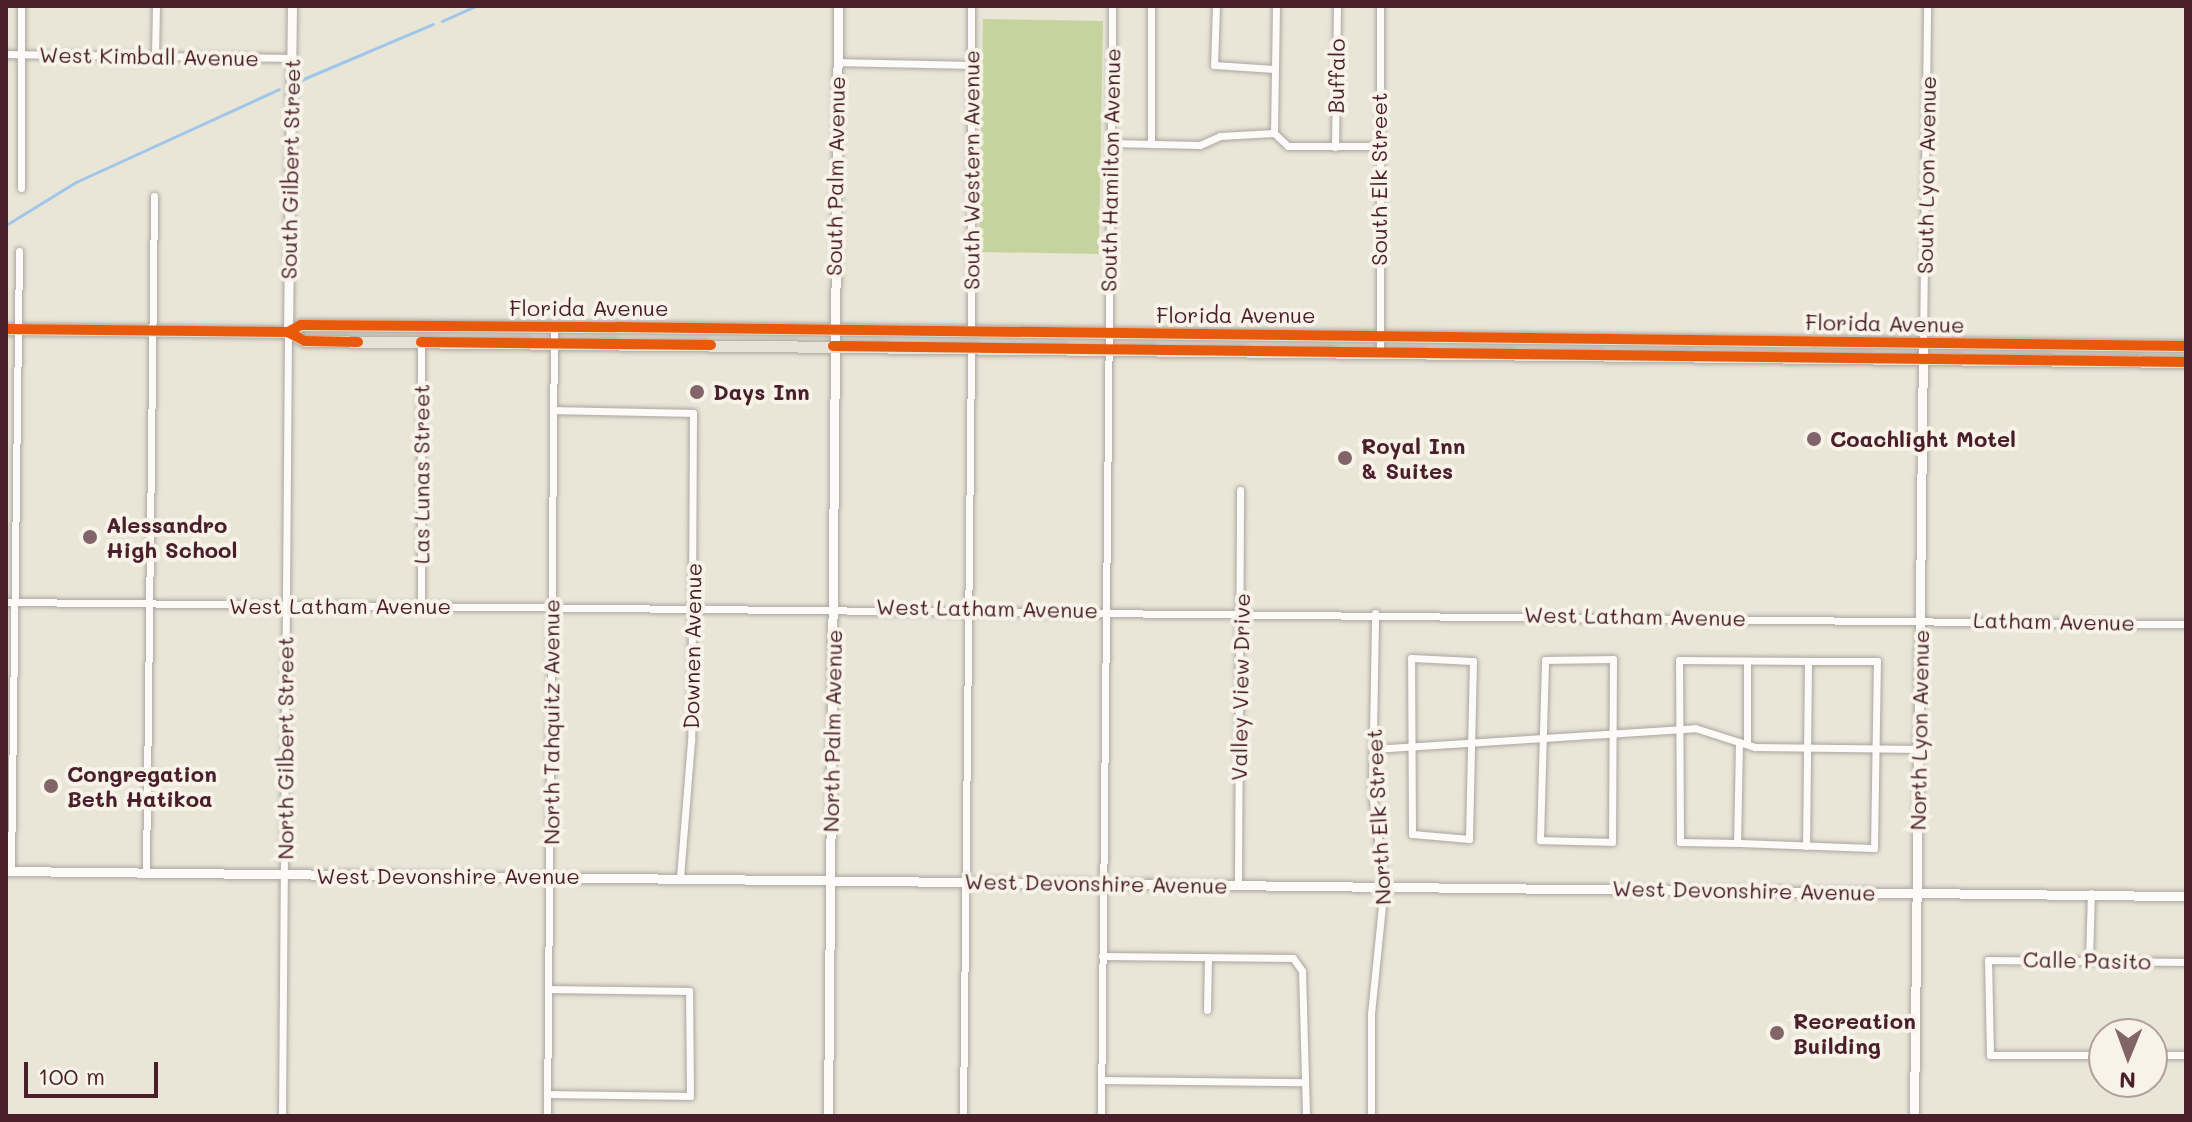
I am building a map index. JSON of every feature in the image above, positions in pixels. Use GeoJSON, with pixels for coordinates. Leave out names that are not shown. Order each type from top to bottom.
{"type":"FeatureCollection","features":[{"type":"Feature","properties":{"kind":"main road","name":"Florida Avenue"},"geometry":{"type":"LineString","coordinates":[[288,332],[301,325],[2186,346]]}},
{"type":"Feature","properties":{"kind":"main road"},"geometry":{"type":"LineString","coordinates":[[421,342],[425,334],[492,327]]}},
{"type":"Feature","properties":{"kind":"main road","name":"Florida Avenue"},"geometry":{"type":"LineString","coordinates":[[12,329],[288,332],[305,341],[2186,362]]}},
{"type":"Feature","properties":{"kind":"main road"},"geometry":{"type":"LineString","coordinates":[[1561,354],[1571,346],[1704,340]]}},
{"type":"Feature","properties":{"kind":"street"},"geometry":{"type":"LineString","coordinates":[[21,6],[21,188]]}},
{"type":"Feature","properties":{"kind":"street"},"geometry":{"type":"LineString","coordinates":[[155,56],[156,6]]}},
{"type":"Feature","properties":{"kind":"street","name":"South Gilbert Street"},"geometry":{"type":"LineString","coordinates":[[288,332],[292,6]]}},
{"type":"Feature","properties":{"kind":"street","name":"South Palm Avenue"},"geometry":{"type":"LineString","coordinates":[[833,346],[838,6]]}},
{"type":"Feature","properties":{"kind":"street","name":"South Western Avenue"},"geometry":{"type":"LineString","coordinates":[[971,6],[971,333]]}},
{"type":"Feature","properties":{"kind":"street","name":"South Hamilton Avenue"},"geometry":{"type":"LineString","coordinates":[[1101,1116],[1112,6]]}},
{"type":"Feature","properties":{"kind":"street"},"geometry":{"type":"LineString","coordinates":[[1151,6],[1151,143]]}},
{"type":"Feature","properties":{"kind":"street"},"geometry":{"type":"LineString","coordinates":[[1216,6],[1214,65],[1274,69]]}},
{"type":"Feature","properties":{"kind":"street"},"geometry":{"type":"LineString","coordinates":[[1274,133],[1276,6]]}},
{"type":"Feature","properties":{"kind":"street","name":"Buffalo"},"geometry":{"type":"LineString","coordinates":[[1335,147],[1337,6]]}},
{"type":"Feature","properties":{"kind":"street","name":"South Elk Street"},"geometry":{"type":"LineString","coordinates":[[1380,6],[1380,353]]}},
{"type":"Feature","properties":{"kind":"street","name":"South Lyon Avenue"},"geometry":{"type":"LineString","coordinates":[[1923,343],[1927,6]]}},
{"type":"Feature","properties":{"kind":"street","name":"West Kimball Avenue"},"geometry":{"type":"LineString","coordinates":[[6,54],[292,58]]}},
{"type":"Feature","properties":{"kind":"street"},"geometry":{"type":"LineString","coordinates":[[837,62],[970,65]]}},
{"type":"Feature","properties":{"kind":"street"},"geometry":{"type":"LineString","coordinates":[[1110,143],[1200,145],[1220,136],[1274,133],[1288,146],[1378,146]]}},
{"type":"Feature","properties":{"kind":"street"},"geometry":{"type":"LineString","coordinates":[[146,873],[154,196]]}},
{"type":"Feature","properties":{"kind":"street"},"geometry":{"type":"LineString","coordinates":[[9,871],[12,329],[19,251]]}},
{"type":"Feature","properties":{"kind":"street","name":"North Tahquitz Avenue"},"geometry":{"type":"LineString","coordinates":[[547,1116],[554,327]]}},
{"type":"Feature","properties":{"kind":"street","name":"North Gilbert Street"},"geometry":{"type":"LineString","coordinates":[[282,1116],[288,332]]}},
{"type":"Feature","properties":{"kind":"street","name":"Las Lunas Street"},"geometry":{"type":"LineString","coordinates":[[421,342],[421,607]]}},
{"type":"Feature","properties":{"kind":"street","name":"North Lyon Avenue"},"geometry":{"type":"LineString","coordinates":[[1914,1116],[1923,343]]}},
{"type":"Feature","properties":{"kind":"street","name":"North Palm Avenue"},"geometry":{"type":"LineString","coordinates":[[828,1116],[833,346]]}},
{"type":"Feature","properties":{"kind":"street"},"geometry":{"type":"LineString","coordinates":[[963,1116],[962,882],[971,348]]}},
{"type":"Feature","properties":{"kind":"street","name":"Downen Avenue"},"geometry":{"type":"LineString","coordinates":[[553,410],[693,413],[693,604],[680,879]]}},
{"type":"Feature","properties":{"kind":"street","name":"Valley View Drive"},"geometry":{"type":"LineString","coordinates":[[1238,885],[1242,611],[1240,490]]}},
{"type":"Feature","properties":{"kind":"street","name":"West Latham Avenue"},"geometry":{"type":"LineString","coordinates":[[10,602],[421,607],[693,604],[1921,619]]}},
{"type":"Feature","properties":{"kind":"street","name":"North Elk Street"},"geometry":{"type":"LineString","coordinates":[[1371,1116],[1384,886],[1373,749],[1375,613]]}},
{"type":"Feature","properties":{"kind":"street","name":"Latham Avenue"},"geometry":{"type":"LineString","coordinates":[[1921,619],[2186,624]]}},
{"type":"Feature","properties":{"kind":"street"},"geometry":{"type":"LineString","coordinates":[[1411,658],[1473,661],[1474,745],[1469,839],[1412,834],[1410,749],[1411,658]]}},
{"type":"Feature","properties":{"kind":"street"},"geometry":{"type":"LineString","coordinates":[[1613,659],[1612,842],[1540,840],[1543,738],[1545,660],[1613,659]]}},
{"type":"Feature","properties":{"kind":"street"},"geometry":{"type":"LineString","coordinates":[[1679,660],[1808,661],[1877,661],[1874,848],[1680,842],[1679,660]]}},
{"type":"Feature","properties":{"kind":"street"},"geometry":{"type":"LineString","coordinates":[[1737,843],[1747,661]]}},
{"type":"Feature","properties":{"kind":"street"},"geometry":{"type":"LineString","coordinates":[[1806,846],[1808,661]]}},
{"type":"Feature","properties":{"kind":"street"},"geometry":{"type":"LineString","coordinates":[[1373,749],[1474,745],[1543,738],[1614,738],[1681,730],[1743,743],[1919,749]]}},
{"type":"Feature","properties":{"kind":"street","name":"West Devonshire Avenue"},"geometry":{"type":"LineString","coordinates":[[9,871],[2186,896]]}},
{"type":"Feature","properties":{"kind":"street"},"geometry":{"type":"LineString","coordinates":[[2089,959],[2091,893]]}},
{"type":"Feature","properties":{"kind":"street"},"geometry":{"type":"LineString","coordinates":[[1102,956],[1293,958],[1302,971],[1301,1082],[1306,1116]]}},
{"type":"Feature","properties":{"kind":"street"},"geometry":{"type":"LineString","coordinates":[[1207,1010],[1208,957]]}},
{"type":"Feature","properties":{"kind":"street","name":"Calle Pasito"},"geometry":{"type":"LineString","coordinates":[[2088,1055],[1990,1055],[1988,960],[2186,962]]}},
{"type":"Feature","properties":{"kind":"street"},"geometry":{"type":"LineString","coordinates":[[548,989],[689,991],[690,1096],[548,1094]]}},
{"type":"Feature","properties":{"kind":"street"},"geometry":{"type":"LineString","coordinates":[[1101,1080],[1301,1082]]}},
{"type":"Feature","properties":{"kind":"green space"},"geometry":{"type":"Polygon","coordinates":[[[983,19],[1103,21],[1099,254],[979,252],[983,19]]]}},
{"type":"Feature","properties":{"kind":"waterway"},"geometry":{"type":"LineString","coordinates":[[442,21],[476,6]]}},
{"type":"Feature","properties":{"kind":"waterway"},"geometry":{"type":"LineString","coordinates":[[301,80],[433,24]]}},
{"type":"Feature","properties":{"kind":"waterway"},"geometry":{"type":"LineString","coordinates":[[6,225],[76,182],[279,89]]}},
{"type":"Feature","properties":{"kind":"cycle path"},"geometry":{"type":"LineString","coordinates":[[288,332],[301,325],[617,327],[2186,346]]}},
{"type":"Feature","properties":{"kind":"cycle path"},"geometry":{"type":"LineString","coordinates":[[6,329],[288,332],[305,341],[358,342]]}},
{"type":"Feature","properties":{"kind":"cycle path"},"geometry":{"type":"LineString","coordinates":[[421,342],[711,345]]}},
{"type":"Feature","properties":{"kind":"cycle path"},"geometry":{"type":"LineString","coordinates":[[833,346],[2186,362]]}},
{"type":"Feature","properties":{"kind":"place","name":"Days Inn"},"geometry":{"type":"Point","coordinates":[697,392]}},
{"type":"Feature","properties":{"kind":"place","name":"Coachlight Motel"},"geometry":{"type":"Point","coordinates":[1814,439]}},
{"type":"Feature","properties":{"kind":"place","name":"Royal Inn & Suites"},"geometry":{"type":"Point","coordinates":[1345,458]}},
{"type":"Feature","properties":{"kind":"place","name":"Alessandro High School"},"geometry":{"type":"Point","coordinates":[90,537]}},
{"type":"Feature","properties":{"kind":"place","name":"Congregation Beth Hatikoa"},"geometry":{"type":"Point","coordinates":[51,786]}},
{"type":"Feature","properties":{"kind":"place","name":"Recreation Building"},"geometry":{"type":"Point","coordinates":[1777,1033]}}]}
